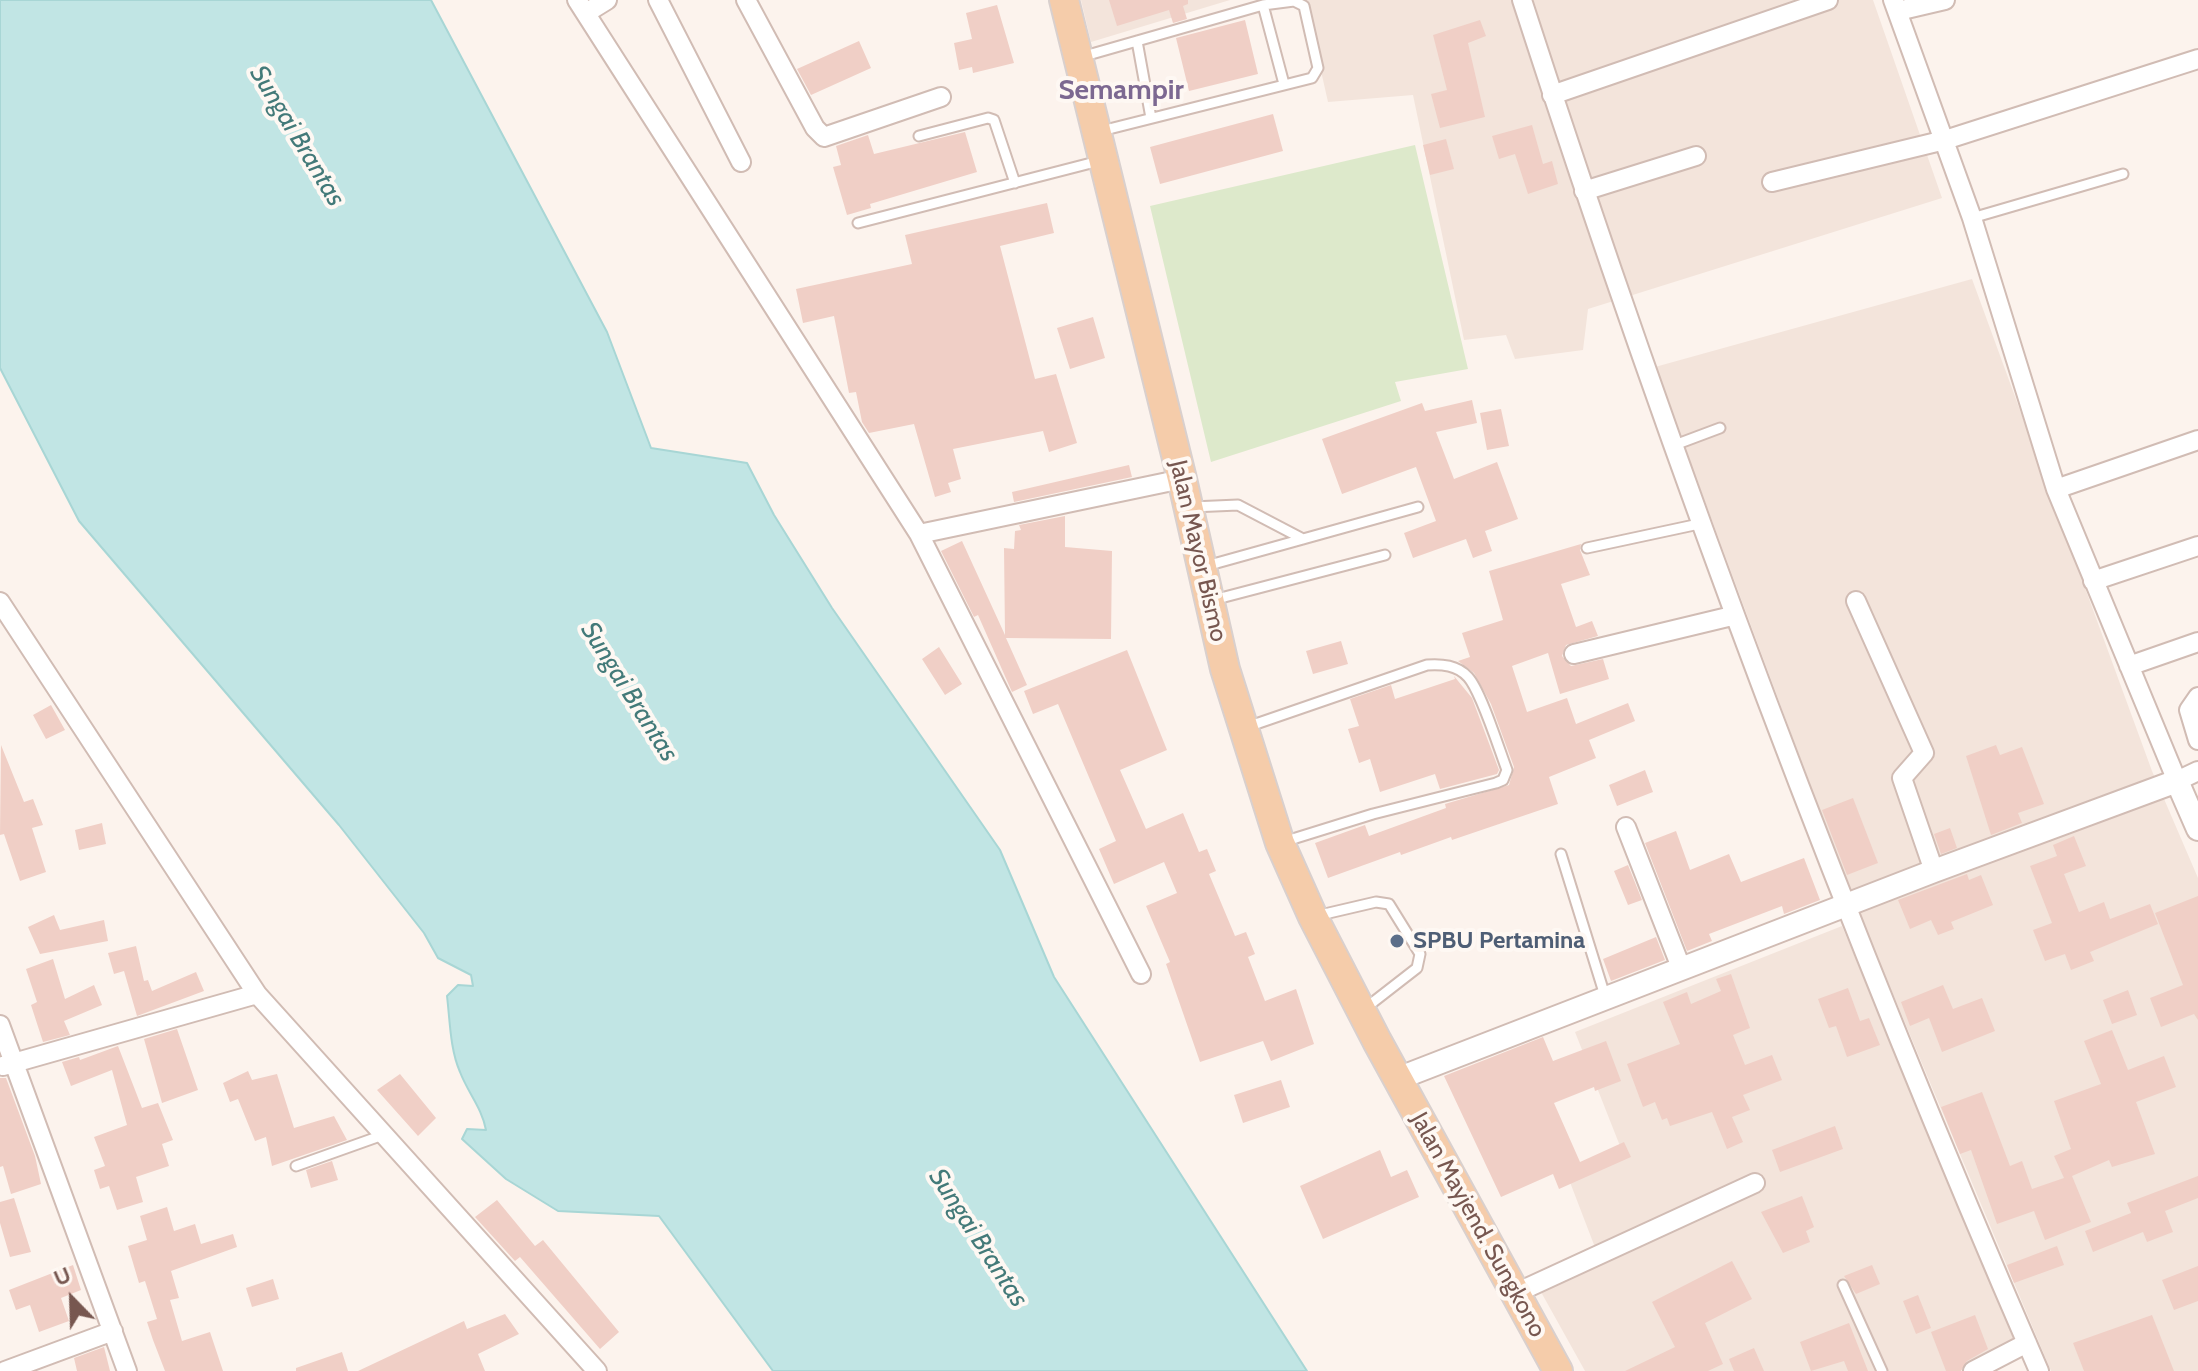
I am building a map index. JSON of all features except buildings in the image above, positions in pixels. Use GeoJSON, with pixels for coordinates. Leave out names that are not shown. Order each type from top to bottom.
{"type":"FeatureCollection","features":[{"type":"Feature","properties":{"kind":"main road","name":"Jalan Mayor Bismo"},"geometry":{"type":"LineString","coordinates":[[1064,0],[1243,728],[1280,843],[1313,917],[1397,1079]]}},
{"type":"Feature","properties":{"kind":"main road","name":"Jalan Mayjend. Sungkono"},"geometry":{"type":"LineString","coordinates":[[1397,1079],[1558,1371]]}},
{"type":"Feature","properties":{"kind":"street"},"geometry":{"type":"LineString","coordinates":[[607,0],[581,7],[919,534],[1141,974]]}},
{"type":"Feature","properties":{"kind":"street"},"geometry":{"type":"LineString","coordinates":[[658,0],[741,162]]}},
{"type":"Feature","properties":{"kind":"street"},"geometry":{"type":"LineString","coordinates":[[746,0],[815,128],[824,137],[941,97]]}},
{"type":"Feature","properties":{"kind":"street"},"geometry":{"type":"LineString","coordinates":[[1522,0],[1584,191],[1732,616],[1845,908],[2039,1371]]}},
{"type":"Feature","properties":{"kind":"street"},"geometry":{"type":"LineString","coordinates":[[1552,95],[1828,0]]}},
{"type":"Feature","properties":{"kind":"street"},"geometry":{"type":"LineString","coordinates":[[1945,0],[1895,6],[1972,218],[2056,489],[2198,829]]}},
{"type":"Feature","properties":{"kind":"street"},"geometry":{"type":"LineString","coordinates":[[1772,182],[1945,140],[2198,59]]}},
{"type":"Feature","properties":{"kind":"street"},"geometry":{"type":"LineString","coordinates":[[1584,191],[1696,156]]}},
{"type":"Feature","properties":{"kind":"street"},"geometry":{"type":"LineString","coordinates":[[2056,489],[2198,440]]}},
{"type":"Feature","properties":{"kind":"street"},"geometry":{"type":"LineString","coordinates":[[919,534],[1182,479]]}},
{"type":"Feature","properties":{"kind":"street"},"geometry":{"type":"LineString","coordinates":[[2093,581],[2198,546]]}},
{"type":"Feature","properties":{"kind":"street"},"geometry":{"type":"LineString","coordinates":[[1856,601],[1924,753],[1902,778],[1934,871]]}},
{"type":"Feature","properties":{"kind":"street"},"geometry":{"type":"LineString","coordinates":[[0,602],[257,994],[597,1371]]}},
{"type":"Feature","properties":{"kind":"street"},"geometry":{"type":"LineString","coordinates":[[1574,654],[1732,616]]}},
{"type":"Feature","properties":{"kind":"street"},"geometry":{"type":"LineString","coordinates":[[2129,666],[2198,642]]}},
{"type":"Feature","properties":{"kind":"street"},"geometry":{"type":"LineString","coordinates":[[2198,697],[2189,710],[2198,740]]}},
{"type":"Feature","properties":{"kind":"street"},"geometry":{"type":"LineString","coordinates":[[1397,1079],[2198,771]]}},
{"type":"Feature","properties":{"kind":"street"},"geometry":{"type":"LineString","coordinates":[[1626,827],[1682,970]]}},
{"type":"Feature","properties":{"kind":"street"},"geometry":{"type":"LineString","coordinates":[[6,1065],[257,994]]}},
{"type":"Feature","properties":{"kind":"street"},"geometry":{"type":"LineString","coordinates":[[0,1025],[6,1065],[127,1371]]}},
{"type":"Feature","properties":{"kind":"street"},"geometry":{"type":"LineString","coordinates":[[1516,1293],[1755,1183]]}},
{"type":"Feature","properties":{"kind":"street"},"geometry":{"type":"LineString","coordinates":[[5,1371],[113,1331]]}},
{"type":"Feature","properties":{"kind":"street"},"geometry":{"type":"LineString","coordinates":[[1973,1371],[2027,1343]]}},
{"type":"Feature","properties":{"kind":"lane"},"geometry":{"type":"LineString","coordinates":[[1078,58],[1263,5],[1300,2],[1313,36],[1318,68],[1312,78],[1097,132]]}},
{"type":"Feature","properties":{"kind":"lane"},"geometry":{"type":"LineString","coordinates":[[1263,5],[1284,84]]}},
{"type":"Feature","properties":{"kind":"lane"},"geometry":{"type":"LineString","coordinates":[[1137,41],[1151,118]]}},
{"type":"Feature","properties":{"kind":"lane"},"geometry":{"type":"LineString","coordinates":[[919,136],[988,118],[994,120],[1015,183]]}},
{"type":"Feature","properties":{"kind":"lane"},"geometry":{"type":"LineString","coordinates":[[858,223],[1103,160]]}},
{"type":"Feature","properties":{"kind":"lane"},"geometry":{"type":"LineString","coordinates":[[1972,218],[2123,174]]}},
{"type":"Feature","properties":{"kind":"lane"},"geometry":{"type":"LineString","coordinates":[[1672,446],[1720,428]]}},
{"type":"Feature","properties":{"kind":"lane"},"geometry":{"type":"LineString","coordinates":[[1189,508],[1238,505],[1303,539]]}},
{"type":"Feature","properties":{"kind":"lane"},"geometry":{"type":"LineString","coordinates":[[1202,567],[1418,507]]}},
{"type":"Feature","properties":{"kind":"lane"},"geometry":{"type":"LineString","coordinates":[[1587,548],[1699,524]]}},
{"type":"Feature","properties":{"kind":"lane"},"geometry":{"type":"LineString","coordinates":[[1210,601],[1385,555]]}},
{"type":"Feature","properties":{"kind":"lane"},"geometry":{"type":"LineString","coordinates":[[1243,728],[1427,665],[1441,664],[1457,669],[1472,681],[1507,770],[1503,780],[1496,783],[1373,814],[1280,843]]}},
{"type":"Feature","properties":{"kind":"lane"},"geometry":{"type":"LineString","coordinates":[[1561,854],[1606,999]]}},
{"type":"Feature","properties":{"kind":"lane"},"geometry":{"type":"LineString","coordinates":[[1313,917],[1376,902],[1389,904],[1420,954],[1417,968],[1362,1011]]}},
{"type":"Feature","properties":{"kind":"lane"},"geometry":{"type":"LineString","coordinates":[[296,1166],[383,1135]]}},
{"type":"Feature","properties":{"kind":"lane"},"geometry":{"type":"LineString","coordinates":[[1843,1285],[1882,1371]]}},
{"type":"Feature","properties":{"kind":"shaded area"},"geometry":{"type":"Polygon","coordinates":[[[1081,0],[1230,0],[1091,42],[1081,0]]]}},
{"type":"Feature","properties":{"kind":"shaded area"},"geometry":{"type":"Polygon","coordinates":[[[1305,0],[1873,0],[1942,198],[1588,309],[1583,350],[1515,359],[1506,335],[1464,340],[1413,95],[1328,102],[1305,0]]]}},
{"type":"Feature","properties":{"kind":"shaded area"},"geometry":{"type":"Polygon","coordinates":[[[1972,279],[2152,771],[2198,878],[2198,1371],[2051,1371],[1848,887],[1655,367],[1972,279]]]}},
{"type":"Feature","properties":{"kind":"shaded area"},"geometry":{"type":"Polygon","coordinates":[[[1842,926],[2014,1340],[1955,1371],[1585,1371],[1541,1292],[1601,1263],[1568,1177],[1620,1146],[1575,1032],[1842,926]]]}},
{"type":"Feature","properties":{"kind":"green space"},"geometry":{"type":"Polygon","coordinates":[[[1415,145],[1468,369],[1395,382],[1401,401],[1211,462],[1150,206],[1415,145]]]}},
{"type":"Feature","properties":{"kind":"water","name":"Sungai Brantas"},"geometry":{"type":"Polygon","coordinates":[[[0,0],[431,0],[607,332],[651,448],[747,463],[774,515],[832,608],[1000,850],[1054,977],[1307,1371],[773,1371],[659,1216],[558,1211],[506,1179],[462,1139],[467,1129],[486,1130],[457,1063],[447,996],[458,985],[473,986],[471,975],[438,958],[424,933],[339,825],[79,521],[0,368],[0,0]]]}},
{"type":"Feature","properties":{"kind":"place","name":"SPBU Pertamina"},"geometry":{"type":"Point","coordinates":[1397,941]}},
{"type":"Feature","properties":{"kind":"district","name":"Semampir"},"geometry":{"type":"Point","coordinates":[1121,91]}}]}
